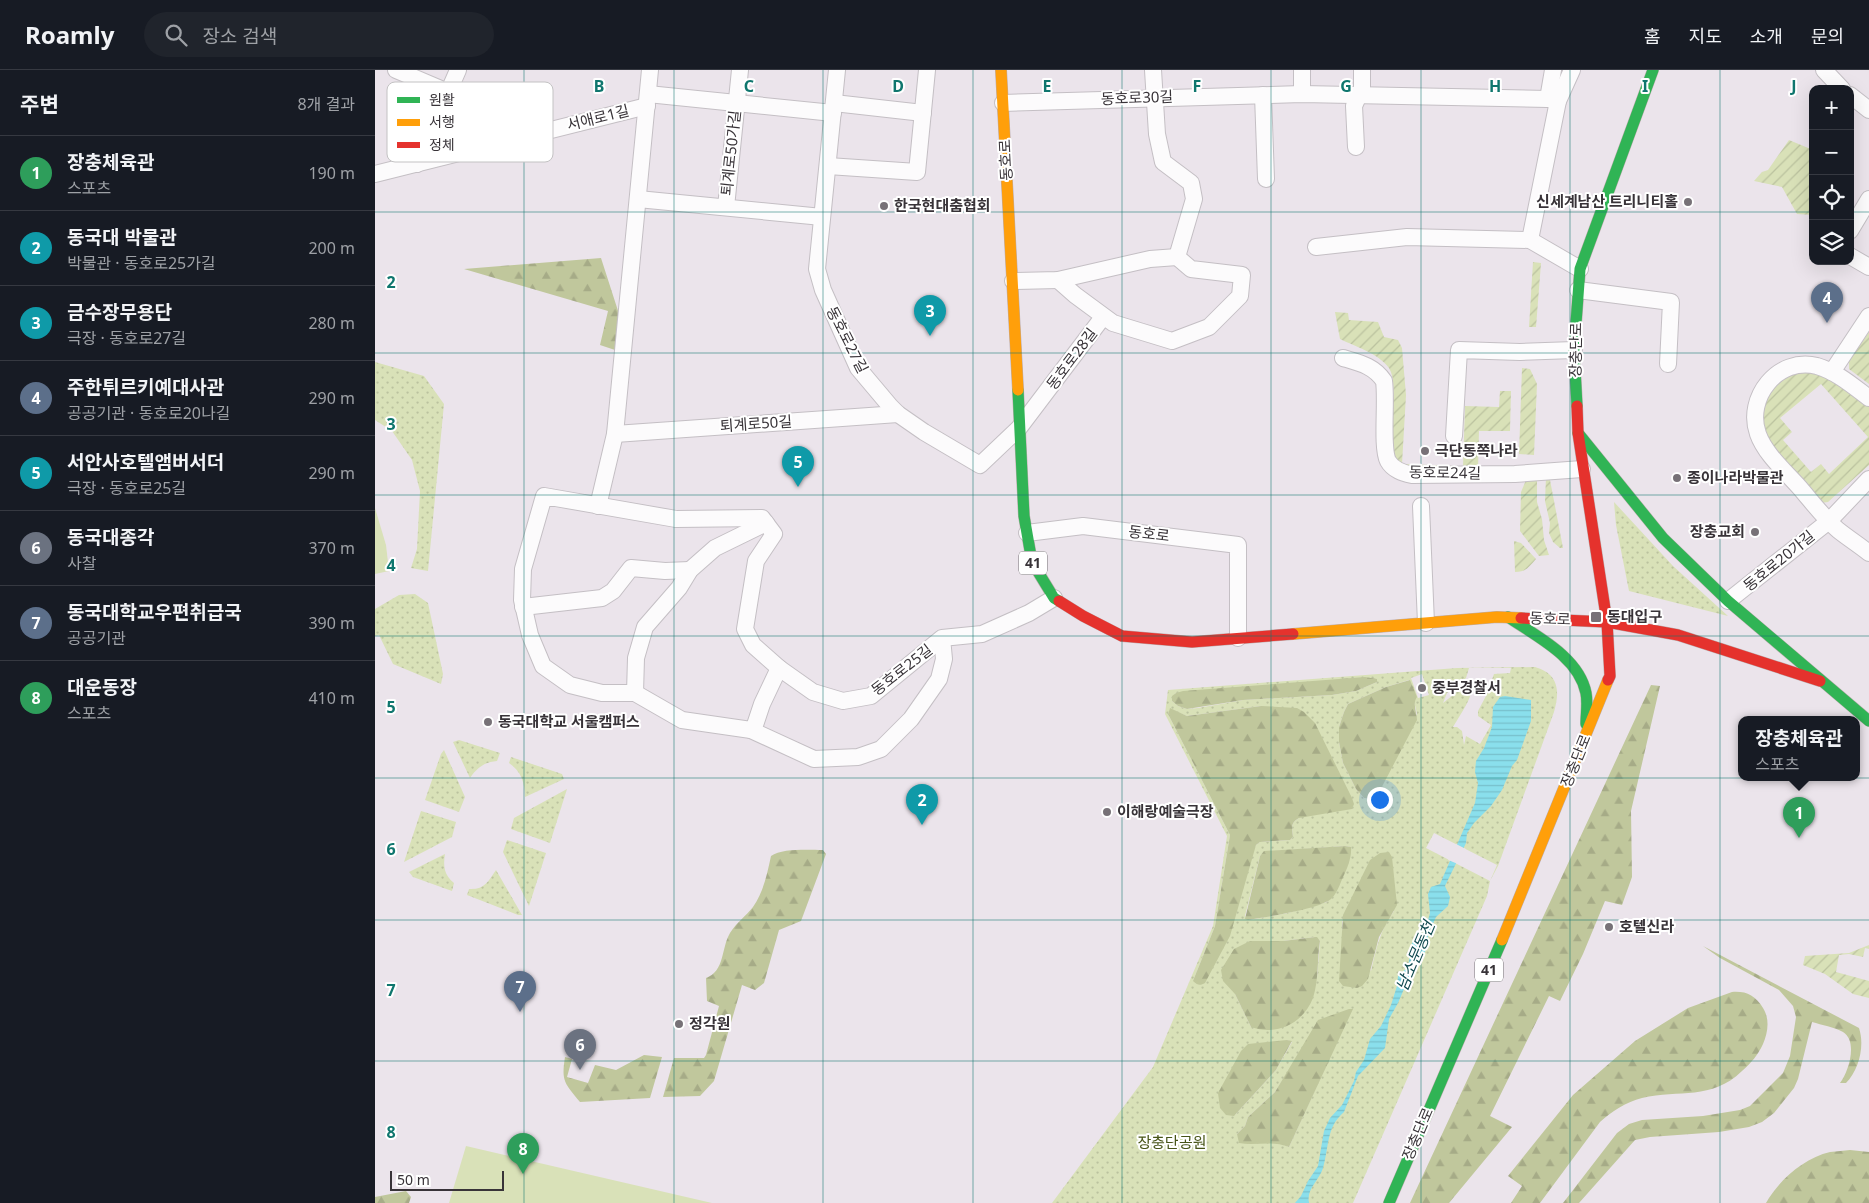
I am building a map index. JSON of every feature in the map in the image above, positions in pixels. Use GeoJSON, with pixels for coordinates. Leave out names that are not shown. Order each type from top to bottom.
{"type":"FeatureCollection","features":[{"type":"Feature","properties":{"kind":"main road","name":"동호로"},"geometry":{"type":"LineString","coordinates":[[1001,70],[1024,516],[1032,562],[1053,598],[1122,636],[1192,642],[1503,617],[1607,622],[1677,635],[1820,681],[1869,721]]}},
{"type":"Feature","properties":{"kind":"main road","name":"장충단로"},"geometry":{"type":"LineString","coordinates":[[1389,1203],[1525,887],[1610,676],[1607,622],[1582,469],[1578,433],[1574,350],[1580,269],[1653,70]]}},
{"type":"Feature","properties":{"kind":"main road"},"geometry":{"type":"LineString","coordinates":[[1578,433],[1663,538],[1728,601],[1820,681]]}},
{"type":"Feature","properties":{"kind":"main road"},"geometry":{"type":"LineString","coordinates":[[1503,617],[1556,650],[1580,675],[1586,692],[1586,735]]}},
{"type":"Feature","properties":{"kind":"street"},"geometry":{"type":"LineString","coordinates":[[396,70],[424,82]]}},
{"type":"Feature","properties":{"kind":"street"},"geometry":{"type":"LineString","coordinates":[[453,82],[458,70]]}},
{"type":"Feature","properties":{"kind":"street"},"geometry":{"type":"LineString","coordinates":[[598,506],[615,434],[650,70]]}},
{"type":"Feature","properties":{"kind":"street","name":"퇴계로50가길"},"geometry":{"type":"LineString","coordinates":[[725,207],[740,70]]}},
{"type":"Feature","properties":{"kind":"street","name":"동호로27길"},"geometry":{"type":"LineString","coordinates":[[837,70],[817,269],[823,290],[858,368],[898,414],[924,432],[981,465],[1019,428]]}},
{"type":"Feature","properties":{"kind":"street"},"geometry":{"type":"LineString","coordinates":[[828,166],[917,172],[927,70]]}},
{"type":"Feature","properties":{"kind":"street"},"geometry":{"type":"LineString","coordinates":[[1013,281],[1058,280],[1150,260],[1177,258],[1194,199],[1191,183],[1163,162],[1157,134],[1153,70]]}},
{"type":"Feature","properties":{"kind":"street"},"geometry":{"type":"LineString","coordinates":[[1302,70],[1302,94]]}},
{"type":"Feature","properties":{"kind":"street"},"geometry":{"type":"LineString","coordinates":[[1356,147],[1354,106],[1362,88],[1362,70]]}},
{"type":"Feature","properties":{"kind":"street"},"geometry":{"type":"LineString","coordinates":[[1530,240],[1553,100],[1553,70]]}},
{"type":"Feature","properties":{"kind":"street"},"geometry":{"type":"LineString","coordinates":[[1553,100],[1572,70]]}},
{"type":"Feature","properties":{"kind":"street"},"geometry":{"type":"LineString","coordinates":[[1824,70],[1838,85]]}},
{"type":"Feature","properties":{"kind":"street","name":"동호로30길"},"geometry":{"type":"LineString","coordinates":[[1003,103],[1302,94],[1553,100]]}},
{"type":"Feature","properties":{"kind":"street"},"geometry":{"type":"LineString","coordinates":[[1263,95],[1266,179]]}},
{"type":"Feature","properties":{"kind":"street"},"geometry":{"type":"LineString","coordinates":[[1854,98],[1869,110]]}},
{"type":"Feature","properties":{"kind":"street"},"geometry":{"type":"LineString","coordinates":[[647,100],[923,113]]}},
{"type":"Feature","properties":{"kind":"street","name":"서애로1길"},"geometry":{"type":"LineString","coordinates":[[553,126],[647,100]]}},
{"type":"Feature","properties":{"kind":"street","name":"서애로1길"},"geometry":{"type":"LineString","coordinates":[[375,174],[424,162]]}},
{"type":"Feature","properties":{"kind":"street"},"geometry":{"type":"LineString","coordinates":[[638,199],[822,218]]}},
{"type":"Feature","properties":{"kind":"street"},"geometry":{"type":"LineString","coordinates":[[1854,224],[1869,199]]}},
{"type":"Feature","properties":{"kind":"street"},"geometry":{"type":"LineString","coordinates":[[1316,247],[1407,237],[1530,240],[1580,269]]}},
{"type":"Feature","properties":{"kind":"street","name":"동호로28길"},"geometry":{"type":"LineString","coordinates":[[1019,428],[1103,317],[1113,323],[1172,341],[1209,327],[1240,296],[1242,275],[1191,269],[1177,258]]}},
{"type":"Feature","properties":{"kind":"street"},"geometry":{"type":"LineString","coordinates":[[1854,258],[1869,267]]}},
{"type":"Feature","properties":{"kind":"street"},"geometry":{"type":"LineString","coordinates":[[1058,280],[1103,317]]}},
{"type":"Feature","properties":{"kind":"street"},"geometry":{"type":"LineString","coordinates":[[1579,290],[1671,302],[1669,364]]}},
{"type":"Feature","properties":{"kind":"street"},"geometry":{"type":"LineString","coordinates":[[1869,316],[1832,372],[1869,398]]}},
{"type":"Feature","properties":{"kind":"street"},"geometry":{"type":"LineString","coordinates":[[1454,436],[1459,350],[1520,352],[1574,350]]}},
{"type":"Feature","properties":{"kind":"street","name":"동호로24길"},"geometry":{"type":"LineString","coordinates":[[1343,358],[1368,366],[1378,372],[1383,381],[1386,454],[1393,467],[1401,472],[1412,475],[1515,474],[1582,469]]}},
{"type":"Feature","properties":{"kind":"street","name":"동호로20가길"},"geometry":{"type":"LineString","coordinates":[[1832,372],[1816,366],[1797,366],[1783,371],[1771,379],[1761,391],[1756,406],[1755,421],[1759,436],[1767,450],[1829,521],[1838,530],[1869,552]]}},
{"type":"Feature","properties":{"kind":"street","name":"퇴계로50길"},"geometry":{"type":"LineString","coordinates":[[615,434],[898,414]]}},
{"type":"Feature","properties":{"kind":"street","name":"동호로20가길"},"geometry":{"type":"LineString","coordinates":[[1728,601],[1829,521],[1869,479]]}},
{"type":"Feature","properties":{"kind":"street"},"geometry":{"type":"LineString","coordinates":[[635,693],[636,658],[645,626],[679,588],[691,570],[715,548],[765,523],[762,518],[676,519],[544,496],[523,569],[522,600],[530,635],[543,666],[570,685],[603,693],[635,693],[682,720],[751,730],[814,759],[858,757],[881,749],[911,718],[939,679],[944,659],[942,638]]}},
{"type":"Feature","properties":{"kind":"street"},"geometry":{"type":"LineString","coordinates":[[1421,506],[1426,623]]}},
{"type":"Feature","properties":{"kind":"street","name":"동호로25길"},"geometry":{"type":"LineString","coordinates":[[765,523],[774,534],[756,561],[745,629],[753,645],[779,668],[813,692],[843,701],[871,696],[942,638],[982,634],[1029,613],[1053,598]]}},
{"type":"Feature","properties":{"kind":"street","name":"동호로"},"geometry":{"type":"LineString","coordinates":[[1027,533],[1083,526],[1238,545],[1238,638]]}},
{"type":"Feature","properties":{"kind":"street"},"geometry":{"type":"LineString","coordinates":[[523,607],[602,598],[613,591],[631,568],[665,571],[691,570]]}},
{"type":"Feature","properties":{"kind":"street"},"geometry":{"type":"LineString","coordinates":[[751,730],[779,668]]}},
{"type":"Feature","properties":{"kind":"green space"},"geometry":{"type":"Polygon","coordinates":[[[1789,140],[1809,148],[1809,215],[1797,214],[1782,187],[1754,181],[1762,172],[1768,170],[1789,140]]]}},
{"type":"Feature","properties":{"kind":"green space"},"geometry":{"type":"Polygon","coordinates":[[[601,258],[620,317],[621,352],[600,345],[608,311],[464,269],[601,258]]]}},
{"type":"Feature","properties":{"kind":"green space"},"geometry":{"type":"Polygon","coordinates":[[[1533,262],[1541,263],[1536,327],[1529,327],[1533,262]]]}},
{"type":"Feature","properties":{"kind":"green space"},"geometry":{"type":"Polygon","coordinates":[[[1335,312],[1348,313],[1349,320],[1378,322],[1384,337],[1398,340],[1402,348],[1406,395],[1402,464],[1456,466],[1456,472],[1409,472],[1396,461],[1391,439],[1393,388],[1389,368],[1373,354],[1340,339],[1335,312]]]}},
{"type":"Feature","properties":{"kind":"green space"},"geometry":{"type":"Polygon","coordinates":[[[1869,332],[1869,384],[1849,369],[1849,361],[1869,332]]]}},
{"type":"Feature","properties":{"kind":"green space"},"geometry":{"type":"Polygon","coordinates":[[[375,362],[424,376],[444,404],[428,571],[411,568],[417,549],[420,491],[412,460],[392,431],[375,420],[375,362]]]}},
{"type":"Feature","properties":{"kind":"green space"},"geometry":{"type":"Polygon","coordinates":[[[1806,365],[1869,400],[1869,465],[1828,502],[1814,504],[1768,450],[1756,406],[1761,391],[1806,365]],[[1821,384],[1780,418],[1792,432],[1783,440],[1811,472],[1821,464],[1829,474],[1868,437],[1821,384]]]}},
{"type":"Feature","properties":{"kind":"green space"},"geometry":{"type":"Polygon","coordinates":[[[1522,368],[1530,369],[1537,384],[1534,455],[1519,454],[1522,368]]]}},
{"type":"Feature","properties":{"kind":"green space"},"geometry":{"type":"Polygon","coordinates":[[[1500,391],[1511,391],[1510,431],[1479,431],[1478,468],[1463,467],[1465,406],[1499,407],[1500,391]]]}},
{"type":"Feature","properties":{"kind":"green space"},"geometry":{"type":"Polygon","coordinates":[[[1537,477],[1537,502],[1542,519],[1544,540],[1549,555],[1539,556],[1520,531],[1521,492],[1527,478],[1537,477]]]}},
{"type":"Feature","properties":{"kind":"green space"},"geometry":{"type":"Polygon","coordinates":[[[1546,477],[1550,477],[1563,548],[1560,548],[1553,542],[1549,533],[1550,523],[1545,501],[1546,477]]]}},
{"type":"Feature","properties":{"kind":"green space"},"geometry":{"type":"Polygon","coordinates":[[[1614,502],[1673,566],[1728,616],[1629,591],[1616,525],[1614,502]]]}},
{"type":"Feature","properties":{"kind":"green space"},"geometry":{"type":"Polygon","coordinates":[[[375,508],[386,545],[389,571],[375,574],[375,508]]]}},
{"type":"Feature","properties":{"kind":"green space"},"geometry":{"type":"Polygon","coordinates":[[[1514,541],[1521,543],[1536,559],[1527,568],[1519,572],[1515,572],[1514,541]]]}},
{"type":"Feature","properties":{"kind":"green space"},"geometry":{"type":"Polygon","coordinates":[[[415,594],[428,603],[443,674],[441,684],[393,664],[379,635],[375,636],[375,609],[399,595],[415,594]]]}},
{"type":"Feature","properties":{"kind":"green space","name":"장충단공원"},"geometry":{"type":"Polygon","coordinates":[[[1535,667],[1549,674],[1556,684],[1556,704],[1498,866],[1490,881],[1487,896],[1353,1203],[1052,1203],[1153,1067],[1213,926],[1227,836],[1165,714],[1168,690],[1457,668],[1535,667]],[[1469,668],[1466,678],[1447,693],[1443,703],[1468,683],[1473,682],[1469,700],[1453,727],[1457,727],[1462,731],[1464,745],[1466,736],[1480,744],[1491,725],[1478,716],[1478,711],[1487,694],[1494,674],[1510,673],[1511,668],[1469,668]],[[1422,674],[1411,678],[1418,698],[1429,695],[1422,674]],[[1409,680],[1386,687],[1348,704],[1339,727],[1339,742],[1343,763],[1356,789],[1364,798],[1375,800],[1417,714],[1409,680]],[[1377,682],[1176,693],[1172,701],[1178,706],[1187,709],[1243,700],[1332,695],[1356,691],[1377,682]],[[1261,706],[1187,716],[1170,709],[1168,714],[1230,835],[1215,926],[1193,981],[1256,845],[1260,842],[1290,840],[1293,837],[1293,824],[1299,818],[1261,706]],[[1434,833],[1426,848],[1490,881],[1497,865],[1434,833]],[[1350,847],[1264,852],[1260,856],[1245,916],[1249,920],[1288,913],[1327,902],[1350,847]],[[1394,911],[1342,921],[1342,936],[1371,971],[1382,933],[1394,911]],[[1315,937],[1283,941],[1250,941],[1235,994],[1251,1027],[1317,978],[1320,941],[1315,937]],[[1352,1009],[1287,1073],[1275,1092],[1248,1117],[1245,1126],[1237,1134],[1289,1147],[1352,1009]],[[1287,1040],[1234,1116],[1276,1070],[1292,1042],[1287,1040]]]}},
{"type":"Feature","properties":{"kind":"green space"},"geometry":{"type":"Polygon","coordinates":[[[1365,677],[1377,679],[1377,682],[1356,691],[1332,695],[1243,700],[1187,709],[1178,706],[1172,701],[1172,696],[1183,691],[1365,677]]]}},
{"type":"Feature","properties":{"kind":"green space"},"geometry":{"type":"Polygon","coordinates":[[[1410,680],[1417,697],[1415,705],[1417,720],[1375,800],[1364,798],[1356,789],[1343,763],[1339,742],[1339,727],[1344,712],[1348,704],[1386,687],[1410,680]]]}},
{"type":"Feature","properties":{"kind":"green space"},"geometry":{"type":"Polygon","coordinates":[[[1651,685],[1660,686],[1631,811],[1632,877],[1622,905],[1605,901],[1583,954],[1560,1001],[1549,996],[1490,1116],[1512,1127],[1449,1203],[1410,1203],[1651,685]]]}},
{"type":"Feature","properties":{"kind":"green space"},"geometry":{"type":"Polygon","coordinates":[[[1261,706],[1297,708],[1315,723],[1354,804],[1352,809],[1299,818],[1293,824],[1293,837],[1290,840],[1260,842],[1256,845],[1230,936],[1205,983],[1199,985],[1193,981],[1215,926],[1230,835],[1168,714],[1170,708],[1187,716],[1261,706]]]}},
{"type":"Feature","properties":{"kind":"green space"},"geometry":{"type":"Polygon","coordinates":[[[459,740],[500,753],[497,761],[481,766],[470,778],[453,742],[459,740]]]}},
{"type":"Feature","properties":{"kind":"green space"},"geometry":{"type":"Polygon","coordinates":[[[444,750],[465,797],[459,812],[425,800],[444,750]]]}},
{"type":"Feature","properties":{"kind":"green space"},"geometry":{"type":"Polygon","coordinates":[[[511,757],[562,774],[564,779],[525,797],[521,778],[517,770],[509,763],[511,757]]]}},
{"type":"Feature","properties":{"kind":"green space"},"geometry":{"type":"Polygon","coordinates":[[[567,789],[550,843],[511,829],[514,818],[567,789]]]}},
{"type":"Feature","properties":{"kind":"green space"},"geometry":{"type":"Polygon","coordinates":[[[421,811],[456,822],[452,837],[404,862],[421,811]]]}},
{"type":"Feature","properties":{"kind":"green space"},"geometry":{"type":"Polygon","coordinates":[[[507,840],[546,853],[529,906],[503,852],[507,840]]]}},
{"type":"Feature","properties":{"kind":"green space"},"geometry":{"type":"Polygon","coordinates":[[[1351,847],[1350,859],[1332,898],[1317,906],[1306,909],[1279,915],[1245,919],[1260,856],[1264,851],[1351,847]]]}},
{"type":"Feature","properties":{"kind":"green space"},"geometry":{"type":"Polygon","coordinates":[[[823,850],[826,854],[801,921],[779,930],[764,983],[755,990],[742,985],[714,1081],[700,1096],[663,1097],[674,1058],[704,1058],[706,1055],[719,1006],[707,1001],[706,978],[712,975],[720,965],[730,933],[757,901],[765,882],[771,856],[776,853],[789,851],[823,850]]]}},
{"type":"Feature","properties":{"kind":"green space"},"geometry":{"type":"Polygon","coordinates":[[[1389,852],[1392,857],[1397,905],[1379,937],[1368,979],[1362,986],[1357,988],[1343,986],[1339,981],[1343,915],[1370,860],[1380,853],[1389,852]]]}},
{"type":"Feature","properties":{"kind":"green space"},"geometry":{"type":"Polygon","coordinates":[[[445,854],[445,870],[448,877],[454,883],[452,891],[413,877],[409,872],[445,854]]]}},
{"type":"Feature","properties":{"kind":"green space"},"geometry":{"type":"Polygon","coordinates":[[[496,870],[522,915],[467,895],[469,889],[482,887],[496,870]]]}},
{"type":"Feature","properties":{"kind":"green space"},"geometry":{"type":"Polygon","coordinates":[[[1317,937],[1320,941],[1315,991],[1303,1015],[1288,1026],[1279,1029],[1270,1030],[1251,1027],[1235,994],[1223,981],[1221,970],[1234,949],[1250,941],[1283,941],[1317,937]]]}},
{"type":"Feature","properties":{"kind":"green space"},"geometry":{"type":"Polygon","coordinates":[[[1869,945],[1869,949],[1865,948],[1863,957],[1849,954],[1839,955],[1836,972],[1869,981],[1869,998],[1853,994],[1825,974],[1803,965],[1805,956],[1849,953],[1869,945]]]}},
{"type":"Feature","properties":{"kind":"green space"},"geometry":{"type":"Polygon","coordinates":[[[1703,946],[1859,1028],[1861,1035],[1860,1057],[1851,1078],[1846,1083],[1840,1083],[1851,1056],[1848,1036],[1836,1029],[1812,1022],[1794,1088],[1774,1113],[1762,1122],[1749,1127],[1719,1132],[1650,1137],[1635,1140],[1579,1203],[1563,1203],[1617,1133],[1629,1124],[1642,1120],[1703,1116],[1740,1110],[1750,1106],[1783,1073],[1790,1056],[1796,1017],[1793,1006],[1779,990],[1720,958],[1703,946]]]}},
{"type":"Feature","properties":{"kind":"green space"},"geometry":{"type":"Polygon","coordinates":[[[1732,992],[1742,992],[1753,997],[1763,1008],[1767,1017],[1767,1030],[1763,1044],[1757,1055],[1745,1068],[1719,1087],[1695,1092],[1656,1095],[1619,1107],[1600,1122],[1540,1203],[1511,1203],[1522,1186],[1508,1176],[1573,1095],[1635,1041],[1688,1008],[1732,992]]]}},
{"type":"Feature","properties":{"kind":"green space"},"geometry":{"type":"Polygon","coordinates":[[[1353,1009],[1289,1147],[1270,1143],[1239,1143],[1237,1134],[1245,1126],[1248,1117],[1275,1092],[1318,1020],[1353,1009]]]}},
{"type":"Feature","properties":{"kind":"green space"},"geometry":{"type":"Polygon","coordinates":[[[1292,1041],[1276,1070],[1234,1116],[1226,1115],[1220,1108],[1218,1093],[1241,1051],[1248,1044],[1292,1041]]]}},
{"type":"Feature","properties":{"kind":"green space"},"geometry":{"type":"Polygon","coordinates":[[[644,1055],[662,1057],[650,1098],[580,1102],[565,1082],[565,1057],[572,1059],[567,1077],[588,1083],[595,1065],[616,1070],[644,1055]]]}},
{"type":"Feature","properties":{"kind":"green space"},"geometry":{"type":"Polygon","coordinates":[[[466,1146],[712,1203],[449,1203],[466,1146]]]}},
{"type":"Feature","properties":{"kind":"green space"},"geometry":{"type":"Polygon","coordinates":[[[1850,1150],[1869,1152],[1869,1203],[1766,1203],[1785,1178],[1811,1159],[1830,1152],[1850,1150]]]}},
{"type":"Feature","properties":{"kind":"green space"},"geometry":{"type":"Polygon","coordinates":[[[406,1191],[411,1197],[409,1203],[375,1203],[375,1197],[406,1191]]]}},
{"type":"Feature","properties":{"kind":"water","name":"남소문동천"},"geometry":{"type":"Polygon","coordinates":[[[1500,697],[1531,700],[1531,721],[1517,760],[1512,766],[1502,790],[1491,806],[1467,833],[1466,843],[1445,886],[1450,897],[1448,906],[1436,917],[1428,934],[1428,945],[1423,956],[1415,965],[1410,980],[1389,1019],[1385,1048],[1358,1076],[1344,1112],[1334,1124],[1323,1168],[1309,1193],[1309,1203],[1295,1203],[1318,1166],[1324,1131],[1330,1118],[1342,1105],[1354,1081],[1356,1072],[1364,1060],[1370,1039],[1381,1026],[1391,1005],[1398,976],[1408,967],[1412,943],[1414,939],[1424,932],[1430,913],[1428,894],[1431,887],[1440,884],[1475,803],[1478,783],[1475,772],[1476,761],[1484,748],[1492,727],[1493,707],[1500,697]]]}},
{"type":"Feature","properties":{"kind":"pier"},"geometry":{"type":"Polygon","coordinates":[[[1456,844],[1466,849],[1458,864],[1448,860],[1456,844]]]}},
{"type":"Feature","properties":{"kind":"traffic: fast"},"geometry":{"type":"LineString","coordinates":[[1577,406],[1574,350],[1580,269],[1653,70]]}},
{"type":"Feature","properties":{"kind":"traffic: fast"},"geometry":{"type":"LineString","coordinates":[[1018,390],[1024,516],[1032,562],[1054,598],[1059,601]]}},
{"type":"Feature","properties":{"kind":"traffic: fast"},"geometry":{"type":"LineString","coordinates":[[1578,433],[1663,538],[1728,601],[1869,721]]}},
{"type":"Feature","properties":{"kind":"traffic: fast"},"geometry":{"type":"LineString","coordinates":[[1508,617],[1555,649],[1575,669],[1582,680],[1586,693],[1586,724]]}},
{"type":"Feature","properties":{"kind":"traffic: fast"},"geometry":{"type":"LineString","coordinates":[[1389,1203],[1502,940]]}},
{"type":"Feature","properties":{"kind":"traffic: slow"},"geometry":{"type":"LineString","coordinates":[[1001,70],[1018,390]]}},
{"type":"Feature","properties":{"kind":"traffic: slow"},"geometry":{"type":"LineString","coordinates":[[1293,634],[1497,617],[1521,618]]}},
{"type":"Feature","properties":{"kind":"traffic: slow"},"geometry":{"type":"LineString","coordinates":[[1502,940],[1608,680]]}},
{"type":"Feature","properties":{"kind":"traffic: jam"},"geometry":{"type":"LineString","coordinates":[[1577,406],[1578,433],[1607,622],[1610,676],[1608,680]]}},
{"type":"Feature","properties":{"kind":"traffic: jam"},"geometry":{"type":"LineString","coordinates":[[1059,601],[1122,636],[1192,642],[1293,634]]}},
{"type":"Feature","properties":{"kind":"traffic: jam"},"geometry":{"type":"LineString","coordinates":[[1521,618],[1607,622],[1678,635],[1820,681]]}},
{"type":"Feature","properties":{"kind":"place","name":"신세계남산 트리니티홀"},"geometry":{"type":"Point","coordinates":[1688,202]}},
{"type":"Feature","properties":{"kind":"place","name":"한국현대춤협회"},"geometry":{"type":"Point","coordinates":[884,206]}},
{"type":"Feature","properties":{"kind":"place","name":"주한튀르키예대사관"},"geometry":{"type":"Point","coordinates":[1827,323]}},
{"type":"Feature","properties":{"kind":"place","name":"금수장무용단"},"geometry":{"type":"Point","coordinates":[930,336]}},
{"type":"Feature","properties":{"kind":"place","name":"극단동쪽나라"},"geometry":{"type":"Point","coordinates":[1425,451]}},
{"type":"Feature","properties":{"kind":"place","name":"종이나라박물관"},"geometry":{"type":"Point","coordinates":[1677,478]}},
{"type":"Feature","properties":{"kind":"place","name":"서안사호텔앰버서더"},"geometry":{"type":"Point","coordinates":[798,487]}},
{"type":"Feature","properties":{"kind":"place","name":"장충교회"},"geometry":{"type":"Point","coordinates":[1755,532]}},
{"type":"Feature","properties":{"kind":"place","name":"동대입구"},"geometry":{"type":"Point","coordinates":[1596,617]}},
{"type":"Feature","properties":{"kind":"place","name":"중부경찰서"},"geometry":{"type":"Point","coordinates":[1422,688]}},
{"type":"Feature","properties":{"kind":"place","name":"동국대학교 서울캠퍼스"},"geometry":{"type":"Point","coordinates":[488,722]}},
{"type":"Feature","properties":{"kind":"place","name":"이해랑예술극장"},"geometry":{"type":"Point","coordinates":[1107,812]}},
{"type":"Feature","properties":{"kind":"place","name":"동국대 박물관"},"geometry":{"type":"Point","coordinates":[922,825]}},
{"type":"Feature","properties":{"kind":"place","name":"장충체육관"},"geometry":{"type":"Point","coordinates":[1799,838]}},
{"type":"Feature","properties":{"kind":"place","name":"호텔신라"},"geometry":{"type":"Point","coordinates":[1609,927]}},
{"type":"Feature","properties":{"kind":"place","name":"동국대학교우편취급국"},"geometry":{"type":"Point","coordinates":[520,1012]}},
{"type":"Feature","properties":{"kind":"place","name":"정각원"},"geometry":{"type":"Point","coordinates":[679,1024]}},
{"type":"Feature","properties":{"kind":"place","name":"동국대종각"},"geometry":{"type":"Point","coordinates":[580,1070]}},
{"type":"Feature","properties":{"kind":"place","name":"대운동장"},"geometry":{"type":"Point","coordinates":[523,1174]}}]}
